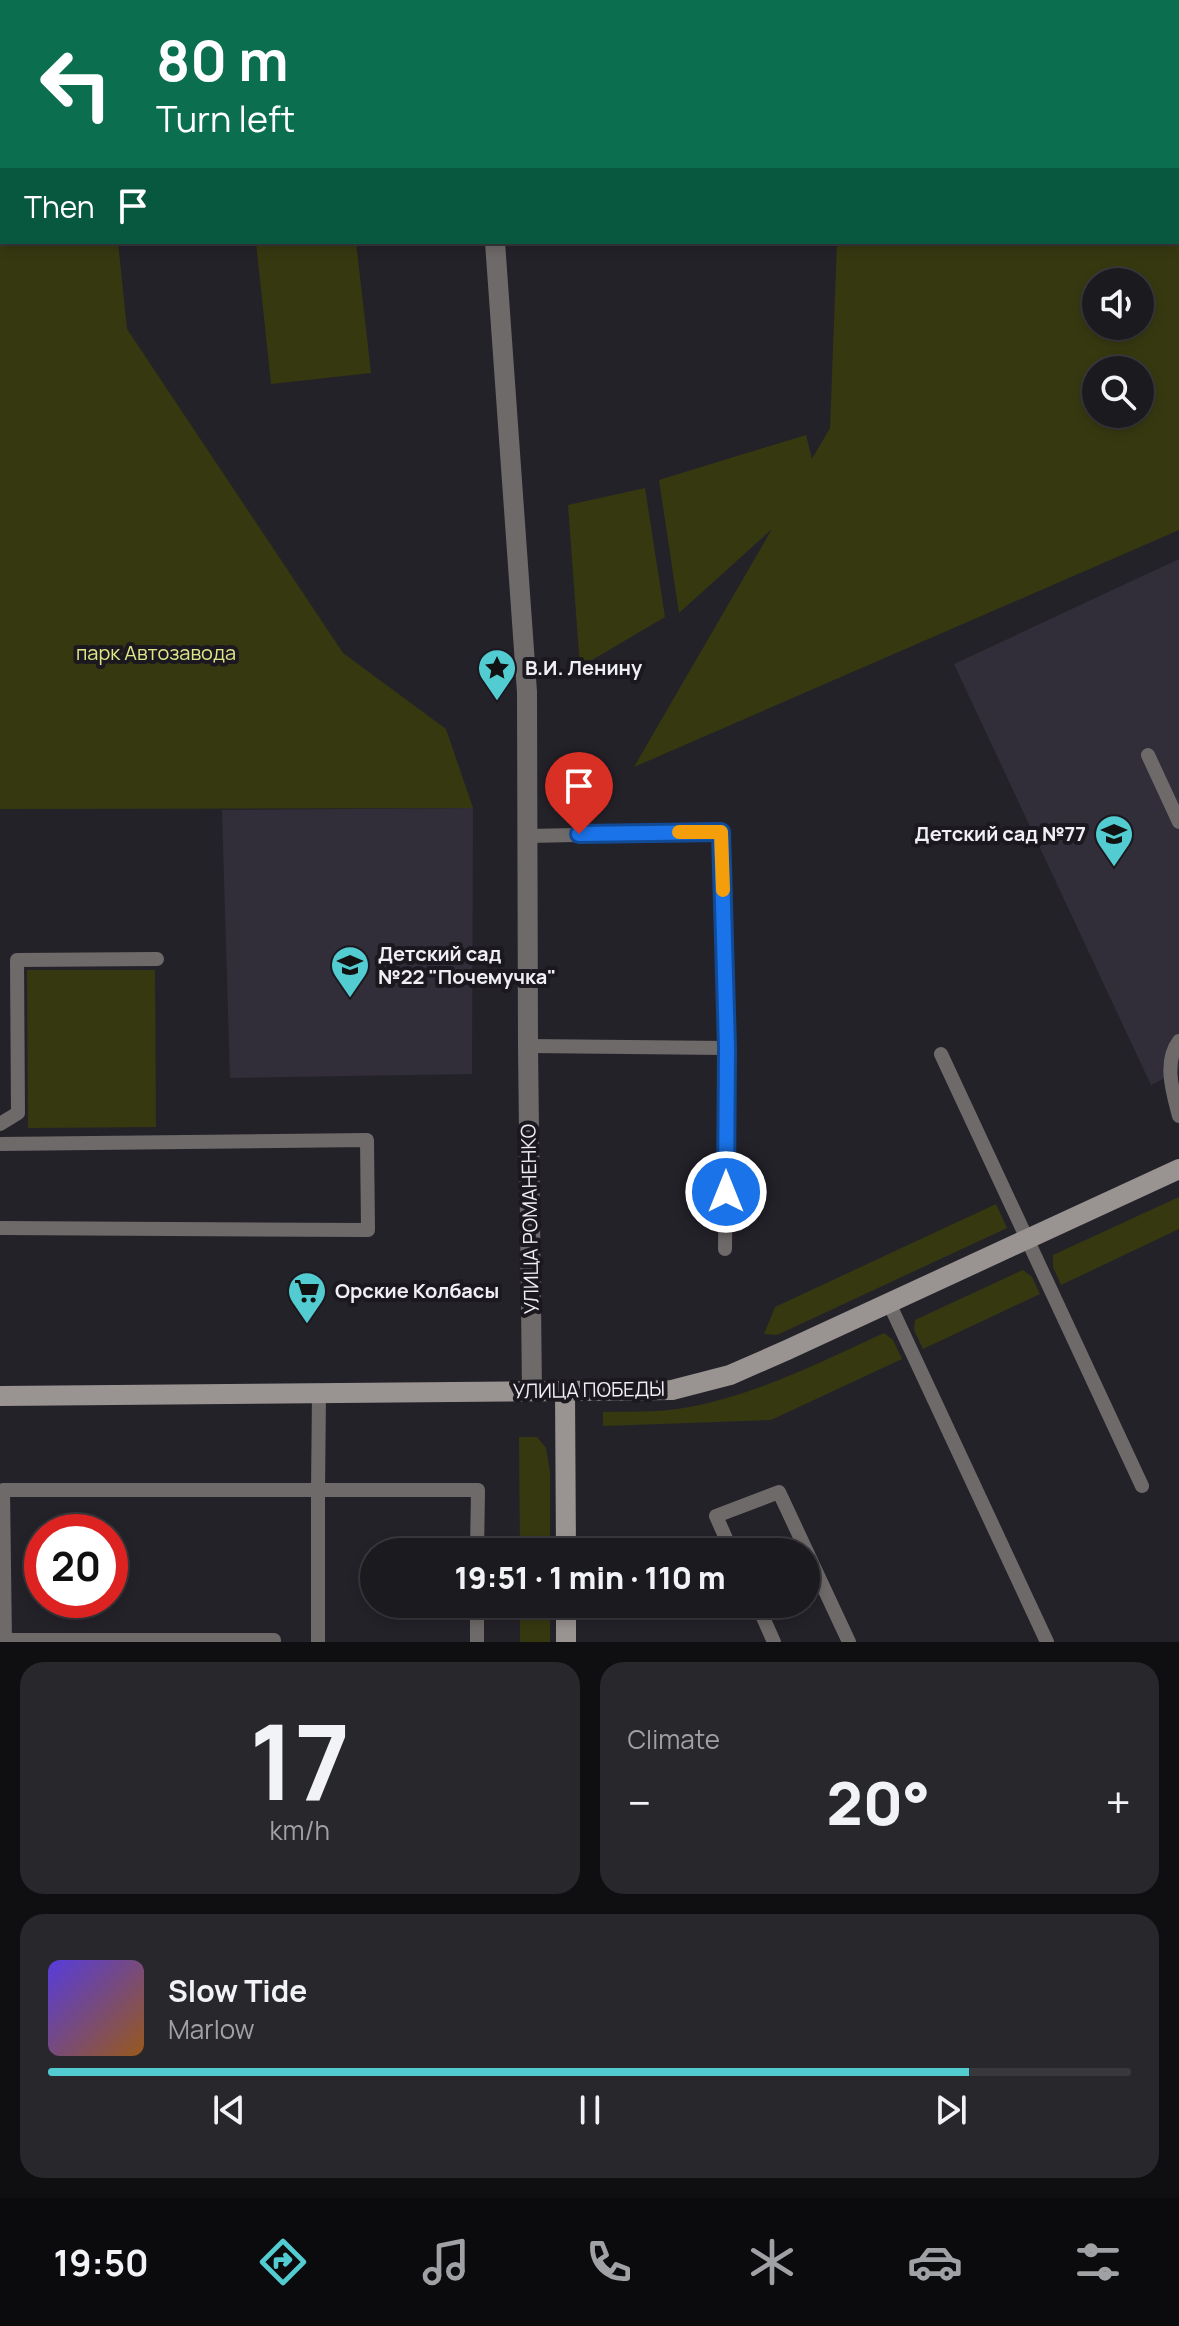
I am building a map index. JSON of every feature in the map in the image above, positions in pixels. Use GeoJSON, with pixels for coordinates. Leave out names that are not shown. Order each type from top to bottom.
{"type":"FeatureCollection","features":[{"type":"Feature","properties":{"kind":"main road","name":"УЛИЦА ПОБЕДЫ"},"geometry":{"type":"LineString","coordinates":[[0,1396],[672,1390],[730,1375],[1179,1169]]}},
{"type":"Feature","properties":{"kind":"main road"},"geometry":{"type":"LineString","coordinates":[[565,1391],[566,1538]]}},
{"type":"Feature","properties":{"kind":"main road"},"geometry":{"type":"LineString","coordinates":[[566,1618],[566,1642]]}},
{"type":"Feature","properties":{"kind":"street","name":"УЛИЦА РОМАНЕНКО"},"geometry":{"type":"LineString","coordinates":[[495,244],[527,692],[532,1391]]}},
{"type":"Feature","properties":{"kind":"lane"},"geometry":{"type":"LineString","coordinates":[[1148,755],[1179,822]]}},
{"type":"Feature","properties":{"kind":"lane"},"geometry":{"type":"LineString","coordinates":[[528,825],[721,832],[727,1048],[725,1249]]}},
{"type":"Feature","properties":{"kind":"lane"},"geometry":{"type":"LineString","coordinates":[[0,1124],[18,1113],[17,960],[157,959]]}},
{"type":"Feature","properties":{"kind":"lane"},"geometry":{"type":"LineString","coordinates":[[1179,1041],[1175,1045],[1169,1076],[1179,1116]]}},
{"type":"Feature","properties":{"kind":"lane"},"geometry":{"type":"LineString","coordinates":[[528,1046],[727,1048]]}},
{"type":"Feature","properties":{"kind":"lane"},"geometry":{"type":"LineString","coordinates":[[941,1054],[1142,1486]]}},
{"type":"Feature","properties":{"kind":"lane"},"geometry":{"type":"LineString","coordinates":[[0,1144],[367,1140],[368,1230],[0,1228]]}},
{"type":"Feature","properties":{"kind":"lane"},"geometry":{"type":"LineString","coordinates":[[889,1303],[1047,1642]]}},
{"type":"Feature","properties":{"kind":"lane"},"geometry":{"type":"LineString","coordinates":[[318,1642],[319,1393]]}},
{"type":"Feature","properties":{"kind":"lane"},"geometry":{"type":"LineString","coordinates":[[274,1640],[5,1641],[3,1490],[478,1490],[477,1538]]}},
{"type":"Feature","properties":{"kind":"lane"},"geometry":{"type":"LineString","coordinates":[[726,1538],[716,1516],[779,1492],[800,1538]]}},
{"type":"Feature","properties":{"kind":"lane"},"geometry":{"type":"LineString","coordinates":[[820,1580],[849,1642]]}},
{"type":"Feature","properties":{"kind":"lane"},"geometry":{"type":"LineString","coordinates":[[477,1618],[477,1642]]}},
{"type":"Feature","properties":{"kind":"lane"},"geometry":{"type":"LineString","coordinates":[[763,1618],[774,1642]]}},
{"type":"Feature","properties":{"kind":"shaded area","name":"Детский сад №77"},"geometry":{"type":"Polygon","coordinates":[[[1179,559],[1179,1071],[1151,1085],[954,664],[1179,559]]]}},
{"type":"Feature","properties":{"kind":"shaded area","name":"Детский сад №22 \"Почемучка\""},"geometry":{"type":"Polygon","coordinates":[[[473,808],[472,1074],[230,1078],[222,810],[473,808]]]}},
{"type":"Feature","properties":{"kind":"green space","name":"парк Автозавода"},"geometry":{"type":"Polygon","coordinates":[[[0,244],[118,244],[127,329],[343,653],[446,729],[473,808],[0,809],[0,244]]]}},
{"type":"Feature","properties":{"kind":"green space"},"geometry":{"type":"Polygon","coordinates":[[[256,244],[356,244],[371,373],[271,384],[256,244]]]}},
{"type":"Feature","properties":{"kind":"green space"},"geometry":{"type":"Polygon","coordinates":[[[837,244],[1179,244],[1179,530],[634,767],[772,529],[679,613],[659,480],[806,435],[812,459],[830,428],[837,244]]]}},
{"type":"Feature","properties":{"kind":"green space"},"geometry":{"type":"Polygon","coordinates":[[[645,488],[665,617],[580,667],[568,505],[645,488]]]}},
{"type":"Feature","properties":{"kind":"green space"},"geometry":{"type":"Polygon","coordinates":[[[27,970],[155,970],[156,1127],[28,1128],[27,970]]]}},
{"type":"Feature","properties":{"kind":"green space"},"geometry":{"type":"Polygon","coordinates":[[[1179,1197],[1179,1229],[1061,1285],[1053,1267],[1053,1255],[1179,1197]]]}},
{"type":"Feature","properties":{"kind":"green space"},"geometry":{"type":"Polygon","coordinates":[[[996,1204],[1007,1228],[777,1335],[764,1334],[775,1307],[996,1204]]]}},
{"type":"Feature","properties":{"kind":"green space"},"geometry":{"type":"Polygon","coordinates":[[[1023,1270],[1032,1277],[1040,1294],[923,1349],[914,1330],[915,1320],[1023,1270]]]}},
{"type":"Feature","properties":{"kind":"green space"},"geometry":{"type":"Polygon","coordinates":[[[884,1333],[893,1340],[902,1359],[771,1420],[603,1426],[603,1412],[668,1410],[731,1397],[783,1378],[884,1333]]]}},
{"type":"Feature","properties":{"kind":"green space"},"geometry":{"type":"Polygon","coordinates":[[[519,1437],[537,1437],[546,1448],[550,1472],[550,1538],[520,1538],[519,1437]]]}},
{"type":"Feature","properties":{"kind":"green space"},"geometry":{"type":"Polygon","coordinates":[[[520,1618],[550,1618],[550,1642],[520,1642],[520,1618]]]}},
{"type":"Feature","properties":{"kind":"slow traffic"},"geometry":{"type":"LineString","coordinates":[[679,832],[721,832],[723,890]]}},
{"type":"Feature","properties":{"kind":"place","name":"В.И. Ленину"},"geometry":{"type":"Point","coordinates":[497,702]}},
{"type":"Feature","properties":{"kind":"place","name":"Детский сад №77"},"geometry":{"type":"Point","coordinates":[1114,868]}},
{"type":"Feature","properties":{"kind":"place","name":"Детский сад №22 \"Почемучка\""},"geometry":{"type":"Point","coordinates":[350,999]}},
{"type":"Feature","properties":{"kind":"place","name":"Орские Колбасы"},"geometry":{"type":"Point","coordinates":[307,1325]}},
{"type":"Feature","properties":{"kind":"route"},"geometry":{"type":"LineString","coordinates":[[579,834],[721,832],[727,1048],[726,1192]]}}]}
